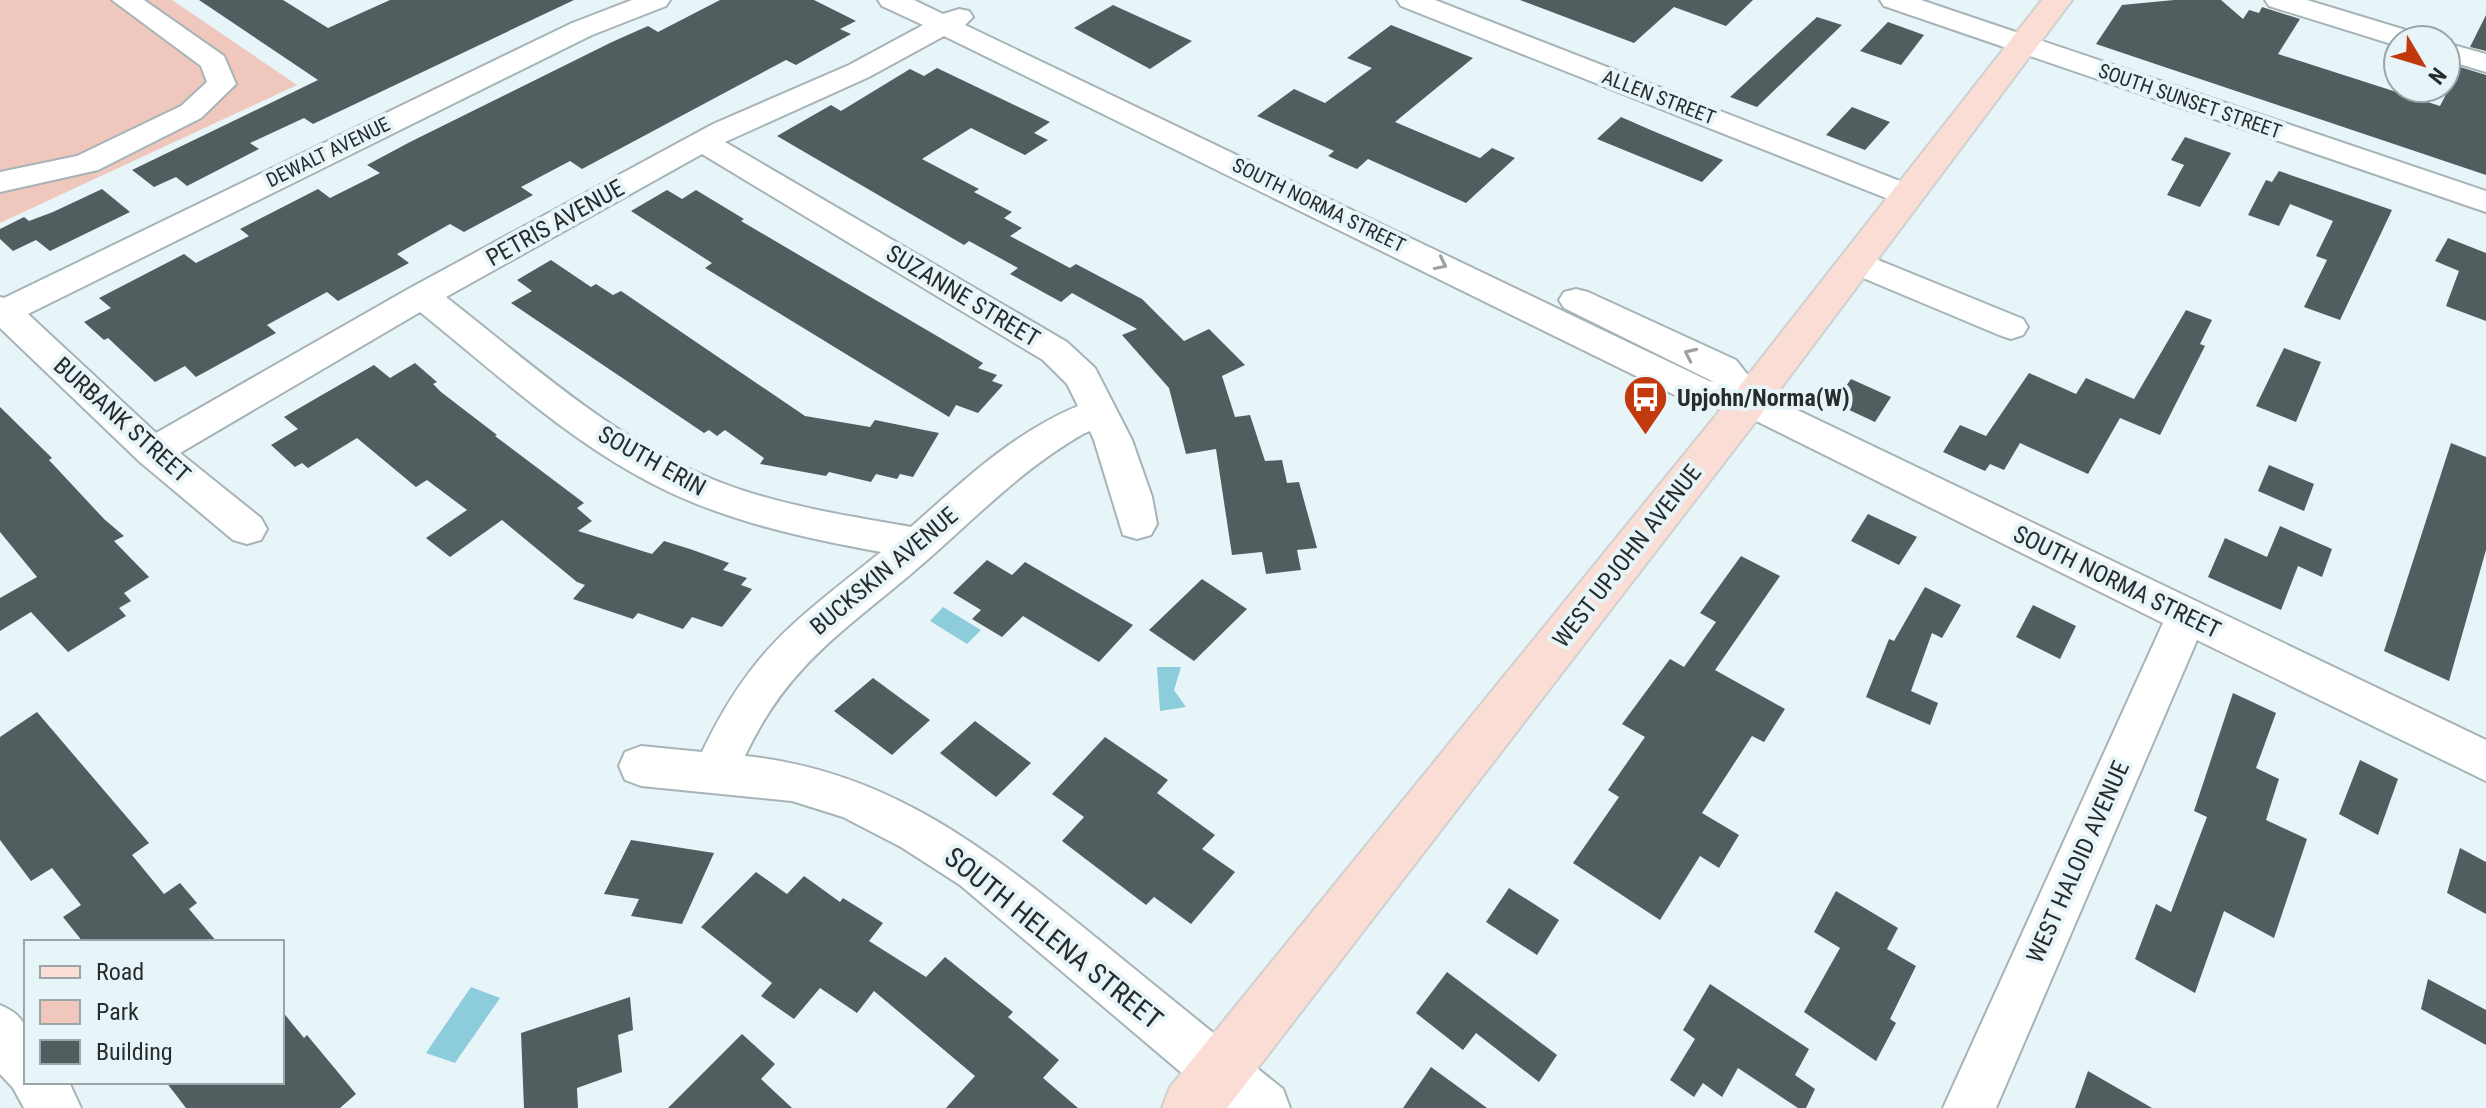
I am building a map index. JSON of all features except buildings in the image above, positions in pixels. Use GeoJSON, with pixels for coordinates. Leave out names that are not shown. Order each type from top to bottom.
{"type":"FeatureCollection","features":[{"type":"Feature","properties":{"kind":"main road","name":"WEST UPJOHN AVENUE"},"geometry":{"type":"LineString","coordinates":[[1205,1090],[1749,402],[2057,0]]}},
{"type":"Feature","properties":{"kind":"street"},"geometry":{"type":"LineString","coordinates":[[0,182],[87,163],[191,112],[222,84],[214,62],[126,0]]}},
{"type":"Feature","properties":{"kind":"street","name":"DEWALT AVENUE"},"geometry":{"type":"LineString","coordinates":[[2,310],[568,35],[656,0]]}},
{"type":"Feature","properties":{"kind":"street","name":"SOUTH NORMA STREET"},"geometry":{"type":"LineString","coordinates":[[892,0],[949,13],[1264,177],[1700,392],[1749,402],[2486,761]]}},
{"type":"Feature","properties":{"kind":"street","name":"ALLEN STREET"},"geometry":{"type":"LineString","coordinates":[[1411,0],[1907,195]]}},
{"type":"Feature","properties":{"kind":"street","name":"SOUTH SUNSET STREET"},"geometry":{"type":"LineString","coordinates":[[1894,0],[2486,202]]}},
{"type":"Feature","properties":{"kind":"street"},"geometry":{"type":"LineString","coordinates":[[2279,0],[2382,32]]}},
{"type":"Feature","properties":{"kind":"street","name":"PETRIS AVENUE"},"geometry":{"type":"LineString","coordinates":[[153,452],[422,296],[703,142],[775,105],[859,71],[949,13]]}},
{"type":"Feature","properties":{"kind":"street"},"geometry":{"type":"LineString","coordinates":[[2462,56],[2486,63]]}},
{"type":"Feature","properties":{"kind":"street","name":"SUZANNE STREET"},"geometry":{"type":"LineString","coordinates":[[703,142],[1055,351],[1082,377],[1099,412],[1124,471],[1137,524]]}},
{"type":"Feature","properties":{"kind":"street"},"geometry":{"type":"LineString","coordinates":[[1856,262],[2011,327]]}},
{"type":"Feature","properties":{"kind":"street","name":"SOUTH ERIN"},"geometry":{"type":"LineString","coordinates":[[422,296],[603,436],[665,474],[752,508],[920,544]]}},
{"type":"Feature","properties":{"kind":"street","name":"BURBANK STREET"},"geometry":{"type":"LineString","coordinates":[[2,310],[153,452],[247,529]]}},
{"type":"Feature","properties":{"kind":"street","name":"BUCKSKIN AVENUE"},"geometry":{"type":"LineString","coordinates":[[715,774],[754,697],[786,654],[920,544],[1037,440],[1069,422],[1099,412]]}},
{"type":"Feature","properties":{"kind":"street","name":"WEST HALOID AVENUE"},"geometry":{"type":"LineString","coordinates":[[1969,1108],[2187,615]]}},
{"type":"Feature","properties":{"kind":"street","name":"SOUTH HELENA STREET"},"geometry":{"type":"LineString","coordinates":[[641,766],[792,781],[855,800],[917,832],[977,870],[1205,1090],[1264,1108]]}},
{"type":"Feature","properties":{"kind":"street"},"geometry":{"type":"LineString","coordinates":[[0,1030],[24,1064]]}},
{"type":"Feature","properties":{"kind":"street"},"geometry":{"type":"LineString","coordinates":[[38,1084],[55,1108]]}},
{"type":"Feature","properties":{"kind":"green space"},"geometry":{"type":"Polygon","coordinates":[[[0,0],[172,0],[297,85],[0,223],[0,0]]]}},
{"type":"Feature","properties":{"kind":"water"},"geometry":{"type":"Polygon","coordinates":[[[943,607],[981,630],[967,644],[930,621],[943,607]]]}},
{"type":"Feature","properties":{"kind":"water"},"geometry":{"type":"Polygon","coordinates":[[[1157,667],[1181,667],[1174,690],[1186,707],[1160,711],[1157,667]]]}},
{"type":"Feature","properties":{"kind":"water"},"geometry":{"type":"Polygon","coordinates":[[[471,987],[500,998],[455,1063],[426,1053],[471,987]]]}},
{"type":"Feature","properties":{"kind":"place","name":"Upjohn/Norma(W)"},"geometry":{"type":"Point","coordinates":[1646,437]}}]}
